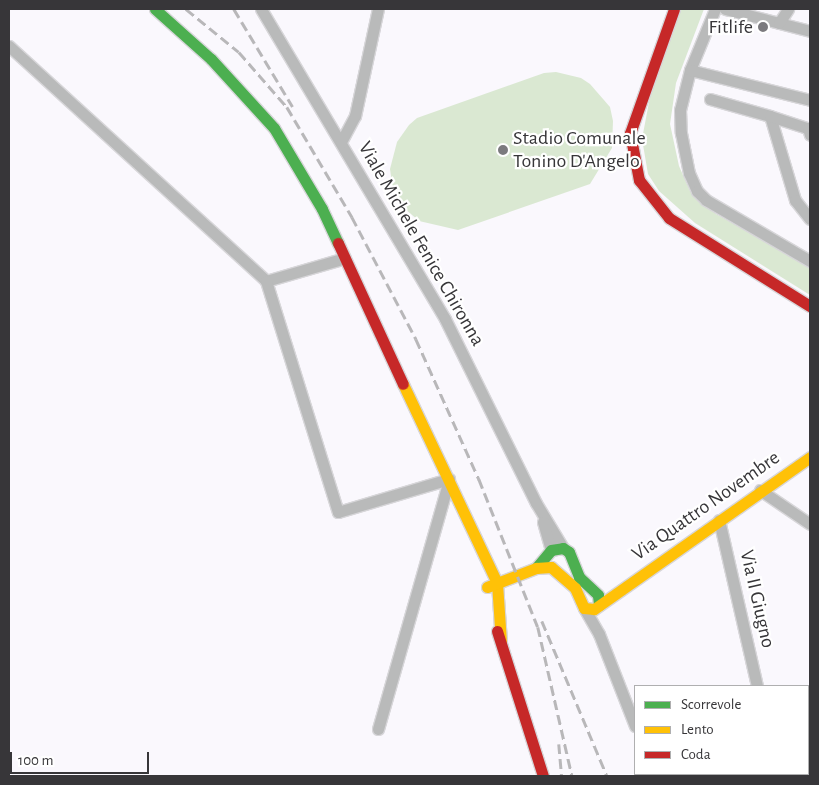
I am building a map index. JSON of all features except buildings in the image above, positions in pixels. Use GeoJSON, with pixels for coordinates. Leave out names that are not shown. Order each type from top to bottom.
{"type":"FeatureCollection","features":[{"type":"Feature","properties":{"kind":"main road"},"geometry":{"type":"LineString","coordinates":[[155,9],[211,59],[274,128],[322,209],[468,523],[485,552],[501,641],[543,776]]}},
{"type":"Feature","properties":{"kind":"main road"},"geometry":{"type":"LineString","coordinates":[[674,9],[630,133],[639,180],[669,218],[810,306]]}},
{"type":"Feature","properties":{"kind":"main road","name":"Via Quattro Novembre"},"geometry":{"type":"LineString","coordinates":[[590,605],[623,586],[810,457]]}},
{"type":"Feature","properties":{"kind":"main road"},"geometry":{"type":"LineString","coordinates":[[492,585],[552,561],[564,548],[579,577],[594,591]]}},
{"type":"Feature","properties":{"kind":"main road"},"geometry":{"type":"LineString","coordinates":[[552,561],[565,569],[571,560]]}},
{"type":"Feature","properties":{"kind":"main road"},"geometry":{"type":"LineString","coordinates":[[552,561],[590,605]]}},
{"type":"Feature","properties":{"kind":"main road"},"geometry":{"type":"LineString","coordinates":[[498,600],[510,578]]}},
{"type":"Feature","properties":{"kind":"main road"},"geometry":{"type":"LineString","coordinates":[[492,585],[498,600],[501,641]]}},
{"type":"Feature","properties":{"kind":"main road","name":"Via Quattro Novembre"},"geometry":{"type":"LineString","coordinates":[[594,591],[623,586]]}},
{"type":"Feature","properties":{"kind":"main road"},"geometry":{"type":"LineString","coordinates":[[590,605],[585,592],[594,591]]}},
{"type":"Feature","properties":{"kind":"street","name":"Viale Michele Fenice Chironna"},"geometry":{"type":"LineString","coordinates":[[261,9],[445,318],[536,503]]}},
{"type":"Feature","properties":{"kind":"street"},"geometry":{"type":"LineString","coordinates":[[341,142],[355,116],[378,9]]}},
{"type":"Feature","properties":{"kind":"street"},"geometry":{"type":"LineString","coordinates":[[715,9],[690,70],[680,110],[681,133],[686,164],[697,191],[706,200],[809,258]]}},
{"type":"Feature","properties":{"kind":"street"},"geometry":{"type":"LineString","coordinates":[[724,9],[810,31]]}},
{"type":"Feature","properties":{"kind":"street"},"geometry":{"type":"LineString","coordinates":[[780,23],[788,9]]}},
{"type":"Feature","properties":{"kind":"street"},"geometry":{"type":"LineString","coordinates":[[9,46],[266,281],[338,512],[449,479]]}},
{"type":"Feature","properties":{"kind":"street"},"geometry":{"type":"LineString","coordinates":[[690,70],[810,100]]}},
{"type":"Feature","properties":{"kind":"street"},"geometry":{"type":"LineString","coordinates":[[710,100],[808,128],[810,134]]}},
{"type":"Feature","properties":{"kind":"street"},"geometry":{"type":"LineString","coordinates":[[770,116],[795,200],[810,219]]}},
{"type":"Feature","properties":{"kind":"street"},"geometry":{"type":"LineString","coordinates":[[266,281],[345,258]]}},
{"type":"Feature","properties":{"kind":"street"},"geometry":{"type":"LineString","coordinates":[[378,728],[449,479]]}},
{"type":"Feature","properties":{"kind":"street"},"geometry":{"type":"LineString","coordinates":[[760,490],[810,524]]}},
{"type":"Feature","properties":{"kind":"street"},"geometry":{"type":"LineString","coordinates":[[536,503],[564,548]]}},
{"type":"Feature","properties":{"kind":"street"},"geometry":{"type":"LineString","coordinates":[[536,503],[552,561]]}},
{"type":"Feature","properties":{"kind":"street","name":"Via II Giugno"},"geometry":{"type":"LineString","coordinates":[[719,520],[757,685]]}},
{"type":"Feature","properties":{"kind":"street"},"geometry":{"type":"LineString","coordinates":[[590,605],[599,634],[634,723]]}},
{"type":"Feature","properties":{"kind":"green space"},"geometry":{"type":"Polygon","coordinates":[[[680,9],[704,9],[676,83],[670,124],[679,166],[690,191],[716,214],[810,267],[810,295],[695,223],[659,191],[648,174],[642,139],[650,97],[680,9]]]}},
{"type":"Feature","properties":{"kind":"green space"},"geometry":{"type":"Polygon","coordinates":[[[556,72],[581,78],[590,84],[610,107],[613,121],[612,148],[590,184],[458,230],[419,221],[404,208],[393,190],[390,169],[397,142],[409,125],[417,118],[544,73],[556,72]]]}},
{"type":"Feature","properties":{"kind":"green space"},"geometry":{"type":"Polygon","coordinates":[[[672,775],[784,776],[673,776],[672,775]]]}},
{"type":"Feature","properties":{"kind":"railway"},"geometry":{"type":"LineString","coordinates":[[186,9],[239,52],[287,107],[352,217],[416,339],[479,479],[538,627],[572,776]]}},
{"type":"Feature","properties":{"kind":"railway"},"geometry":{"type":"LineString","coordinates":[[234,9],[293,107]]}},
{"type":"Feature","properties":{"kind":"railway"},"geometry":{"type":"LineString","coordinates":[[542,621],[607,776]]}},
{"type":"Feature","properties":{"kind":"railway"},"geometry":{"type":"LineString","coordinates":[[559,744],[562,776]]}},
{"type":"Feature","properties":{"kind":"traffic: fast"},"geometry":{"type":"LineString","coordinates":[[155,9],[211,59],[274,128],[322,209],[338,243]]}},
{"type":"Feature","properties":{"kind":"traffic: fast"},"geometry":{"type":"LineString","coordinates":[[536,568],[551,550],[563,548],[569,552],[579,577],[598,595],[599,605]]}},
{"type":"Feature","properties":{"kind":"traffic: slow"},"geometry":{"type":"LineString","coordinates":[[403,384],[497,583],[501,641]]}},
{"type":"Feature","properties":{"kind":"traffic: slow"},"geometry":{"type":"LineString","coordinates":[[487,587],[536,568],[551,567],[575,588],[584,608],[594,609],[810,457]]}},
{"type":"Feature","properties":{"kind":"traffic: jam"},"geometry":{"type":"LineString","coordinates":[[674,9],[630,133],[639,180],[669,218],[810,306]]}},
{"type":"Feature","properties":{"kind":"traffic: jam"},"geometry":{"type":"LineString","coordinates":[[338,243],[403,384]]}},
{"type":"Feature","properties":{"kind":"traffic: jam"},"geometry":{"type":"LineString","coordinates":[[497,631],[543,776]]}},
{"type":"Feature","properties":{"kind":"place","name":"Fitlife"},"geometry":{"type":"Point","coordinates":[763,27]}},
{"type":"Feature","properties":{"kind":"place","name":"Stadio Comunale Tonino D'Angelo"},"geometry":{"type":"Point","coordinates":[503,150]}}]}
